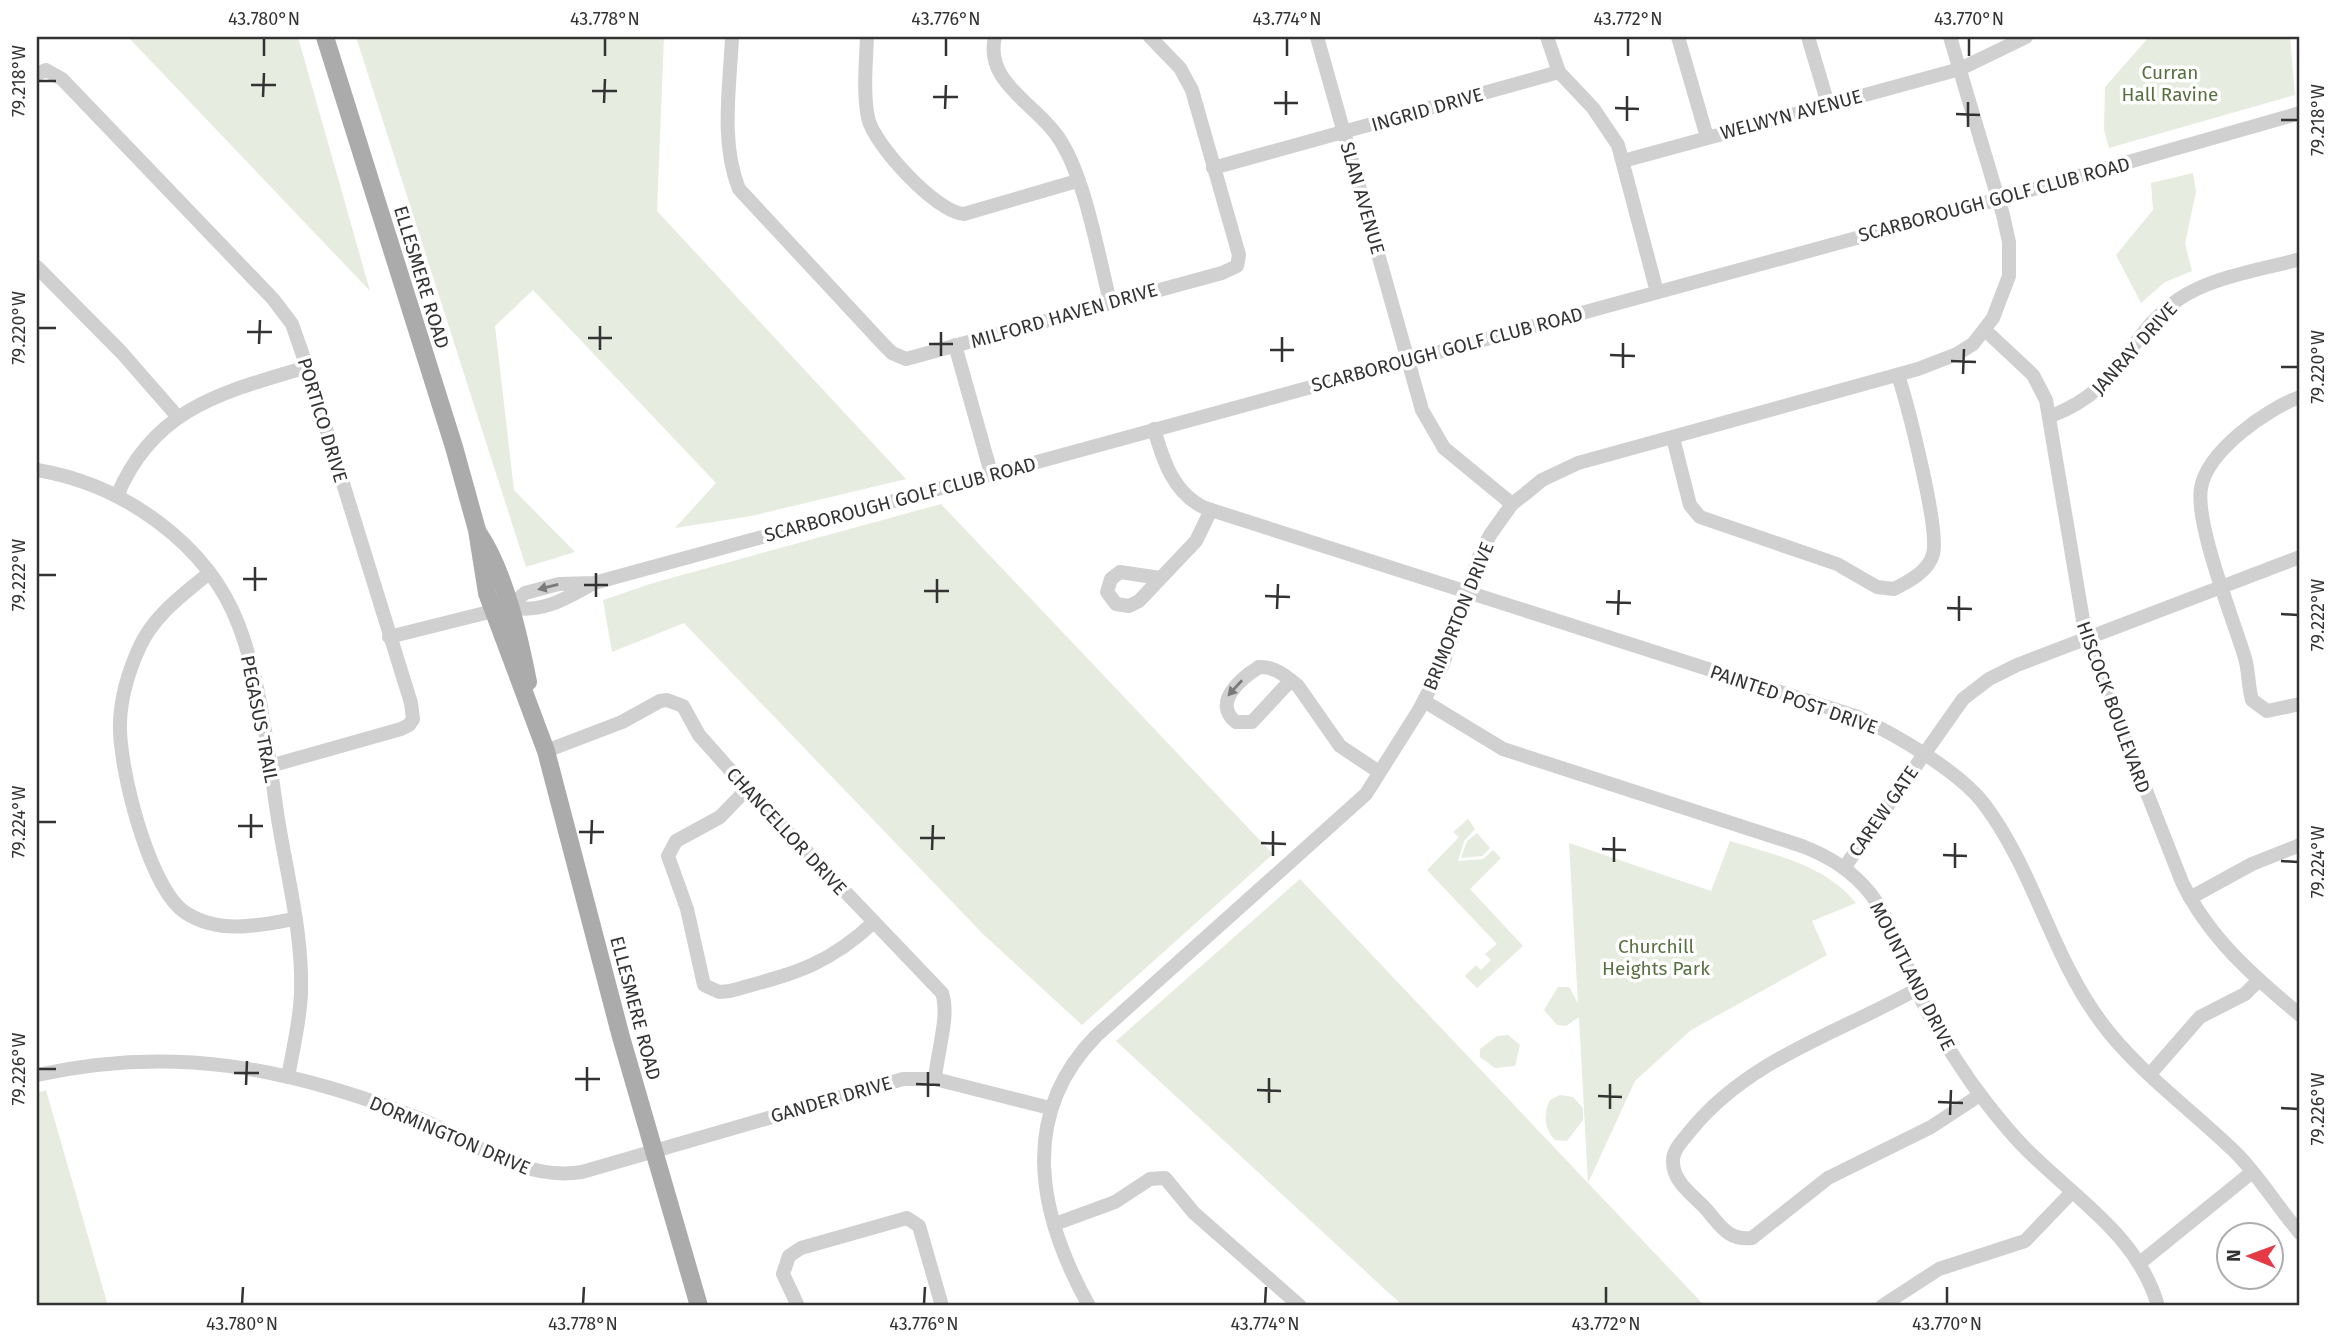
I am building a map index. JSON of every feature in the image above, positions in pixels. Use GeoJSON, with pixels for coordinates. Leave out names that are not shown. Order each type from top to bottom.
{"type":"FeatureCollection","features":[{"type":"Feature","properties":{"kind":"main road","name":"ELLESMERE ROAD"},"geometry":{"type":"LineString","coordinates":[[325,37],[454,447],[477,530],[491,552],[501,610],[521,643],[534,720],[546,751],[621,1037],[699,1306]]}},
{"type":"Feature","properties":{"kind":"street","name":"MILFORD HAVEN DRIVE"},"geometry":{"type":"LineString","coordinates":[[732,37],[728,145],[730,167],[739,189],[892,354],[906,359],[1110,301],[1222,273],[1237,266],[1239,255],[1188,80],[1150,37]]}},
{"type":"Feature","properties":{"kind":"street"},"geometry":{"type":"LineString","coordinates":[[867,37],[867,106],[871,126],[886,150],[936,202],[957,214],[964,214],[1077,181]]}},
{"type":"Feature","properties":{"kind":"street"},"geometry":{"type":"LineString","coordinates":[[995,37],[993,58],[1001,77],[1058,136],[1070,155],[1110,301]]}},
{"type":"Feature","properties":{"kind":"street","name":"SLAN AVENUE"},"geometry":{"type":"LineString","coordinates":[[1317,37],[1422,410],[1437,438],[1458,461],[1512,505]]}},
{"type":"Feature","properties":{"kind":"street"},"geometry":{"type":"LineString","coordinates":[[1548,37],[1559,72],[1605,123],[1623,161],[1657,292]]}},
{"type":"Feature","properties":{"kind":"street"},"geometry":{"type":"LineString","coordinates":[[1678,37],[1707,137]]}},
{"type":"Feature","properties":{"kind":"street"},"geometry":{"type":"LineString","coordinates":[[1808,37],[1828,104]]}},
{"type":"Feature","properties":{"kind":"street","name":"BRIMORTON DRIVE"},"geometry":{"type":"LineString","coordinates":[[1089,1306],[1065,1259],[1043,1167],[1043,1140],[1050,1108],[1072,1064],[1089,1044],[1348,812],[1372,786],[1424,701],[1443,664],[1479,558],[1512,505],[1558,472],[1598,457],[1898,374],[1957,354],[1985,330],[2000,305],[2009,276],[2009,242],[1999,199],[1950,37]]}},
{"type":"Feature","properties":{"kind":"street","name":"WELWYN AVENUE"},"geometry":{"type":"LineString","coordinates":[[1623,161],[1960,69],[2026,37]]}},
{"type":"Feature","properties":{"kind":"street","name":"PORTICO DRIVE"},"geometry":{"type":"LineString","coordinates":[[37,74],[46,71],[62,79],[273,299],[292,324],[307,367],[388,636],[411,703],[412,719],[410,725],[270,766]]}},
{"type":"Feature","properties":{"kind":"street","name":"INGRID DRIVE"},"geometry":{"type":"LineString","coordinates":[[1213,168],[1559,72]]}},
{"type":"Feature","properties":{"kind":"street","name":"SCARBOROUGH GOLF CLUB ROAD"},"geometry":{"type":"LineString","coordinates":[[388,636],[501,610],[525,593],[559,584],[594,583],[1999,199],[2300,113]]}},
{"type":"Feature","properties":{"kind":"street","name":"JANRAY DRIVE"},"geometry":{"type":"LineString","coordinates":[[2051,416],[2076,407],[2092,396],[2109,380],[2161,314],[2180,298],[2210,284],[2300,259]]}},
{"type":"Feature","properties":{"kind":"street"},"geometry":{"type":"LineString","coordinates":[[37,267],[122,353],[177,416]]}},
{"type":"Feature","properties":{"kind":"street","name":"HISCOCK BOULEVARD"},"geometry":{"type":"LineString","coordinates":[[1985,330],[2033,375],[2051,416],[2072,572],[2086,638],[2158,825],[2190,898],[2224,946],[2259,981],[2300,1015]]}},
{"type":"Feature","properties":{"kind":"street"},"geometry":{"type":"LineString","coordinates":[[955,345],[991,474]]}},
{"type":"Feature","properties":{"kind":"street"},"geometry":{"type":"LineString","coordinates":[[117,496],[123,480],[146,446],[177,416],[230,389],[307,367]]}},
{"type":"Feature","properties":{"kind":"street"},"geometry":{"type":"LineString","coordinates":[[1673,438],[1690,505],[1700,517],[1830,561],[1877,587],[1894,589],[1929,563],[1934,543],[1919,455],[1898,374]]}},
{"type":"Feature","properties":{"kind":"street"},"geometry":{"type":"LineString","coordinates":[[2300,397],[2263,415],[2227,447],[2200,489],[2202,520],[2247,668],[2252,700],[2267,711],[2300,704]]}},
{"type":"Feature","properties":{"kind":"street","name":"PAINTED POST DRIVE"},"geometry":{"type":"LineString","coordinates":[[1154,429],[1169,474],[1188,497],[1211,510],[1858,717],[1924,754],[1983,802],[2007,838],[2068,972],[2110,1034],[2237,1154],[2300,1233]]}},
{"type":"Feature","properties":{"kind":"street","name":"PEGASUS TRAIL"},"geometry":{"type":"LineString","coordinates":[[37,470],[117,496],[165,528],[209,573],[239,624],[251,662],[299,948],[301,993],[288,1077]]}},
{"type":"Feature","properties":{"kind":"street"},"geometry":{"type":"LineString","coordinates":[[1160,578],[1196,541],[1211,510]]}},
{"type":"Feature","properties":{"kind":"street","name":"CAREW GATE"},"geometry":{"type":"LineString","coordinates":[[1844,868],[1963,699],[1989,679],[2086,638],[2300,557]]}},
{"type":"Feature","properties":{"kind":"street"},"geometry":{"type":"LineString","coordinates":[[209,573],[168,607],[141,642],[124,688],[120,750],[124,772],[157,880],[184,912],[203,922],[224,927],[243,927],[294,919]]}},
{"type":"Feature","properties":{"kind":"street"},"geometry":{"type":"LineString","coordinates":[[1291,680],[1252,722],[1236,722],[1229,716],[1226,704],[1230,692],[1255,669],[1268,667],[1291,680],[1311,703],[1336,741],[1379,772]]}},
{"type":"Feature","properties":{"kind":"street","name":"CHANCELLOR DRIVE"},"geometry":{"type":"LineString","coordinates":[[546,751],[599,732],[667,700],[683,706],[699,735],[747,789],[942,993],[947,1012],[938,1042],[935,1079]]}},
{"type":"Feature","properties":{"kind":"street","name":"MOUNTLAND DRIVE"},"geometry":{"type":"LineString","coordinates":[[1424,701],[1503,749],[1801,846],[1844,868],[1861,882],[1889,920],[1917,989],[1940,1035],[1980,1095],[1999,1121],[2122,1237],[2140,1262],[2158,1306]]}},
{"type":"Feature","properties":{"kind":"street"},"geometry":{"type":"LineString","coordinates":[[747,789],[720,817],[676,841],[668,856],[687,909],[704,985],[719,992],[730,991],[795,973],[840,952],[873,922]]}},
{"type":"Feature","properties":{"kind":"street"},"geometry":{"type":"LineString","coordinates":[[2190,898],[2252,864],[2300,845]]}},
{"type":"Feature","properties":{"kind":"street"},"geometry":{"type":"LineString","coordinates":[[2151,1073],[2200,1017],[2245,994],[2259,981]]}},
{"type":"Feature","properties":{"kind":"street"},"geometry":{"type":"LineString","coordinates":[[1917,989],[1789,1052],[1746,1079],[1708,1112],[1687,1136],[1672,1158],[1674,1172],[1725,1233],[1743,1239],[1752,1238],[1828,1178],[1931,1127],[1980,1095]]}},
{"type":"Feature","properties":{"kind":"street","name":"DORMINGTON DRIVE"},"geometry":{"type":"LineString","coordinates":[[37,1074],[107,1062],[179,1059],[288,1077],[413,1116],[525,1169],[548,1174],[582,1172],[655,1150]]}},
{"type":"Feature","properties":{"kind":"street","name":"GANDER DRIVE"},"geometry":{"type":"LineString","coordinates":[[655,1150],[903,1079],[935,1079],[1050,1108]]}},
{"type":"Feature","properties":{"kind":"street"},"geometry":{"type":"LineString","coordinates":[[2140,1262],[2251,1173]]}},
{"type":"Feature","properties":{"kind":"street"},"geometry":{"type":"LineString","coordinates":[[1055,1224],[1115,1202],[1150,1179],[1165,1178],[1194,1213],[1300,1306]]}},
{"type":"Feature","properties":{"kind":"street"},"geometry":{"type":"LineString","coordinates":[[1882,1306],[1939,1269],[2025,1241],[2072,1192]]}},
{"type":"Feature","properties":{"kind":"street"},"geometry":{"type":"LineString","coordinates":[[799,1306],[783,1274],[789,1256],[795,1251],[907,1218],[919,1226],[942,1306]]}},
{"type":"Feature","properties":{"kind":"green space"},"geometry":{"type":"Polygon","coordinates":[[[128,37],[298,37],[370,291],[128,37]]]}},
{"type":"Feature","properties":{"kind":"green space"},"geometry":{"type":"Polygon","coordinates":[[[356,37],[664,37],[657,211],[906,479],[751,516],[675,528],[716,483],[533,290],[495,326],[514,490],[575,552],[526,567],[356,37]]]}},
{"type":"Feature","properties":{"kind":"green space","name":"Curran Hall Ravine"},"geometry":{"type":"Polygon","coordinates":[[[2149,37],[2290,37],[2295,95],[2109,148],[2104,130],[2105,87],[2149,37]]]}},
{"type":"Feature","properties":{"kind":"green space"},"geometry":{"type":"Polygon","coordinates":[[[2193,173],[2196,192],[2185,243],[2192,271],[2165,282],[2141,303],[2116,255],[2153,210],[2151,183],[2193,173]]]}},
{"type":"Feature","properties":{"kind":"green space"},"geometry":{"type":"Polygon","coordinates":[[[941,504],[1273,854],[1082,1025],[984,935],[684,623],[612,652],[603,600],[653,583],[941,504]]]}},
{"type":"Feature","properties":{"kind":"green space"},"geometry":{"type":"Polygon","coordinates":[[[1468,819],[1475,829],[1464,841],[1458,861],[1483,859],[1493,850],[1501,858],[1470,889],[1523,946],[1477,988],[1465,976],[1476,965],[1481,970],[1491,960],[1485,954],[1497,944],[1427,870],[1459,837],[1453,832],[1468,819]]]}},
{"type":"Feature","properties":{"kind":"green space"},"geometry":{"type":"Polygon","coordinates":[[[1477,833],[1490,848],[1482,856],[1461,858],[1467,841],[1477,833]]]}},
{"type":"Feature","properties":{"kind":"green space","name":"Churchill Heights Park"},"geometry":{"type":"Polygon","coordinates":[[[1730,841],[1798,863],[1830,879],[1844,890],[1856,903],[1812,921],[1827,955],[1691,1030],[1635,1081],[1588,1183],[1579,1017],[1566,1026],[1557,1025],[1544,1010],[1558,987],[1569,987],[1578,1003],[1569,843],[1711,891],[1730,841]]]}},
{"type":"Feature","properties":{"kind":"green space"},"geometry":{"type":"Polygon","coordinates":[[[1300,879],[1705,1306],[1403,1306],[1116,1041],[1300,879]]]}},
{"type":"Feature","properties":{"kind":"green space"},"geometry":{"type":"Polygon","coordinates":[[[1508,1035],[1520,1045],[1515,1066],[1495,1068],[1480,1057],[1480,1049],[1497,1036],[1508,1035]]]}},
{"type":"Feature","properties":{"kind":"green space"},"geometry":{"type":"Polygon","coordinates":[[[46,1090],[108,1306],[37,1306],[37,1093],[46,1090]]]}},
{"type":"Feature","properties":{"kind":"green space"},"geometry":{"type":"Polygon","coordinates":[[[1560,1095],[1573,1097],[1583,1108],[1583,1120],[1567,1141],[1555,1140],[1546,1121],[1550,1100],[1560,1095]]]}}]}
